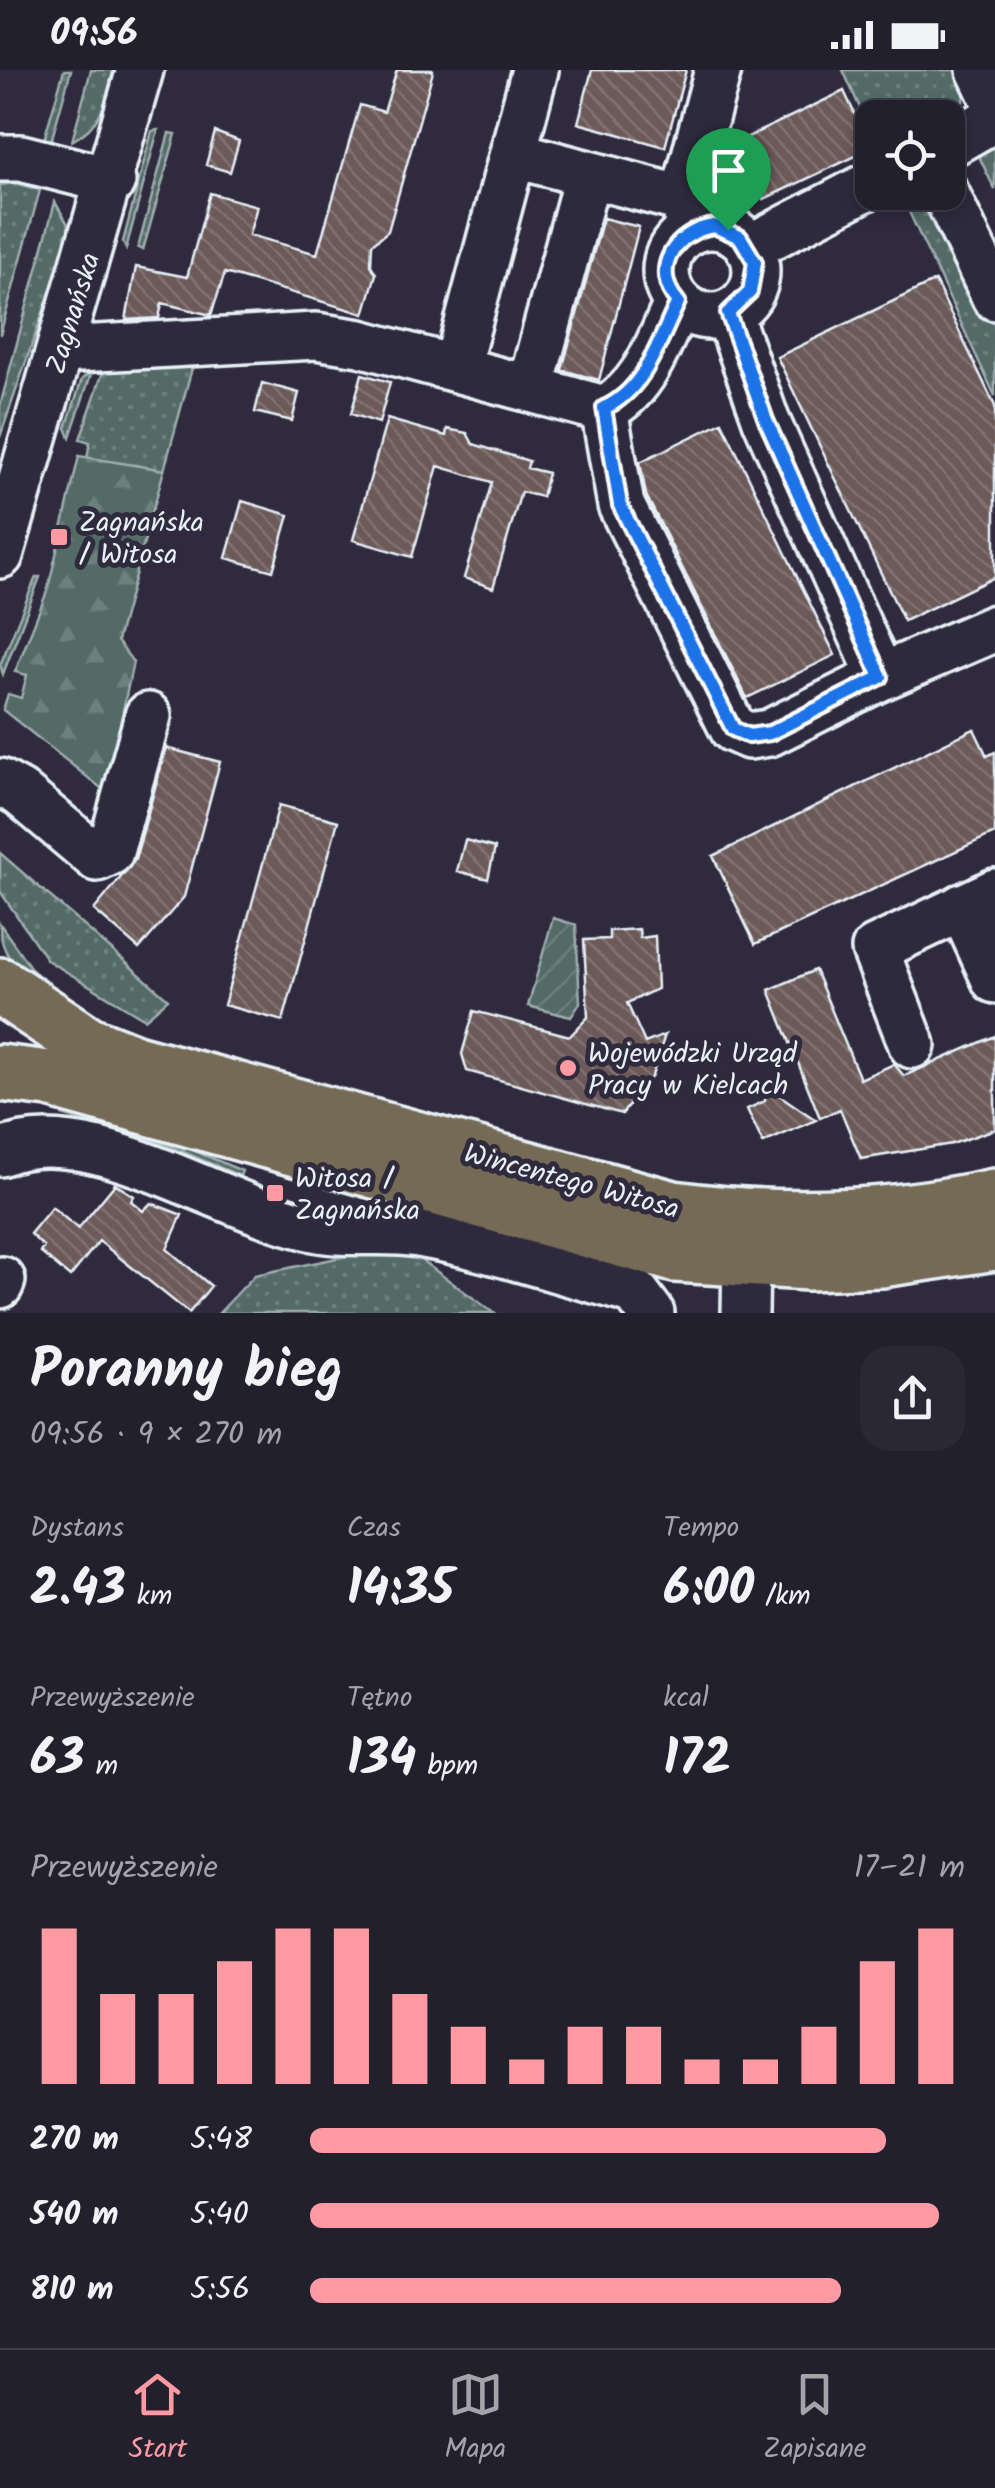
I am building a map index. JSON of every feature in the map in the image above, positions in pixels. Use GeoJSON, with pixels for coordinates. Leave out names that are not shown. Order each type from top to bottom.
{"type":"FeatureCollection","features":[{"type":"Feature","properties":{"kind":"main road","name":"Wincentego Witosa"},"geometry":{"type":"LineString","coordinates":[[0,986],[87,1044],[135,1063],[673,1210],[734,1218],[836,1219],[897,1214],[995,1197]]}},
{"type":"Feature","properties":{"kind":"main road"},"geometry":{"type":"LineString","coordinates":[[0,995],[0,1022]]}},
{"type":"Feature","properties":{"kind":"main road","name":"Wincentego Witosa"},"geometry":{"type":"LineString","coordinates":[[0,1073],[49,1079],[675,1254],[745,1287],[881,1259],[995,1242]]}},
{"type":"Feature","properties":{"kind":"street","name":"Zagnańska"},"geometry":{"type":"LineString","coordinates":[[0,555],[112,181],[140,70]]}},
{"type":"Feature","properties":{"kind":"street"},"geometry":{"type":"LineString","coordinates":[[456,369],[535,70]]}},
{"type":"Feature","properties":{"kind":"street"},"geometry":{"type":"LineString","coordinates":[[513,154],[588,174],[686,217],[728,230],[749,248],[755,262],[750,292],[728,313],[698,314],[678,302],[667,283],[666,269],[686,217],[718,70]]}},
{"type":"Feature","properties":{"kind":"street"},"geometry":{"type":"LineString","coordinates":[[980,70],[995,101]]}},
{"type":"Feature","properties":{"kind":"street"},"geometry":{"type":"LineString","coordinates":[[965,136],[995,118]]}},
{"type":"Feature","properties":{"kind":"street"},"geometry":{"type":"LineString","coordinates":[[0,158],[22,158],[112,181]]}},
{"type":"Feature","properties":{"kind":"street"},"geometry":{"type":"LineString","coordinates":[[530,389],[588,174]]}},
{"type":"Feature","properties":{"kind":"street"},"geometry":{"type":"LineString","coordinates":[[749,248],[855,193]]}},
{"type":"Feature","properties":{"kind":"street"},"geometry":{"type":"LineString","coordinates":[[954,210],[995,296]]}},
{"type":"Feature","properties":{"kind":"street"},"geometry":{"type":"LineString","coordinates":[[60,350],[316,336],[604,408],[625,399],[641,378],[678,302]]}},
{"type":"Feature","properties":{"kind":"street"},"geometry":{"type":"LineString","coordinates":[[728,313],[759,404],[881,677]]}},
{"type":"Feature","properties":{"kind":"street"},"geometry":{"type":"LineString","coordinates":[[604,408],[620,505],[733,729],[749,736],[770,733],[881,677],[995,628]]}},
{"type":"Feature","properties":{"kind":"street"},"geometry":{"type":"LineString","coordinates":[[0,782],[20,792],[97,858],[110,852],[119,833],[148,716]]}},
{"type":"Feature","properties":{"kind":"street"},"geometry":{"type":"LineString","coordinates":[[912,1045],[874,949],[979,899],[995,980]]}},
{"type":"Feature","properties":{"kind":"street"},"geometry":{"type":"LineString","coordinates":[[0,1154],[36,1144],[72,1145],[127,1160],[229,1203],[321,1230],[416,1233],[624,1288],[636,1293],[652,1313]]}},
{"type":"Feature","properties":{"kind":"green space"},"geometry":{"type":"Polygon","coordinates":[[[64,70],[71,70],[50,145],[43,143],[64,70]]]}},
{"type":"Feature","properties":{"kind":"green space"},"geometry":{"type":"Polygon","coordinates":[[[91,70],[113,70],[108,92],[97,120],[72,141],[91,70]]]}},
{"type":"Feature","properties":{"kind":"green space"},"geometry":{"type":"Polygon","coordinates":[[[843,70],[958,70],[965,90],[963,100],[856,100],[843,70]]]}},
{"type":"Feature","properties":{"kind":"green space"},"geometry":{"type":"Polygon","coordinates":[[[158,130],[126,249],[123,242],[152,131],[158,130]]]}},
{"type":"Feature","properties":{"kind":"green space"},"geometry":{"type":"Polygon","coordinates":[[[169,133],[176,134],[143,250],[138,248],[169,133]]]}},
{"type":"Feature","properties":{"kind":"green space"},"geometry":{"type":"Polygon","coordinates":[[[995,147],[995,190],[975,148],[995,147]]]}},
{"type":"Feature","properties":{"kind":"green space"},"geometry":{"type":"Polygon","coordinates":[[[16,183],[40,190],[0,335],[0,185],[16,183]]]}},
{"type":"Feature","properties":{"kind":"green space"},"geometry":{"type":"Polygon","coordinates":[[[55,202],[69,226],[66,246],[0,437],[0,406],[55,202]]]}},
{"type":"Feature","properties":{"kind":"green space"},"geometry":{"type":"Polygon","coordinates":[[[908,210],[942,211],[995,325],[995,396],[908,210]]]}},
{"type":"Feature","properties":{"kind":"green space"},"geometry":{"type":"Polygon","coordinates":[[[194,361],[164,470],[87,458],[90,442],[80,439],[104,369],[194,361]]]}},
{"type":"Feature","properties":{"kind":"green space"},"geometry":{"type":"Polygon","coordinates":[[[92,371],[70,437],[66,428],[82,379],[92,371]]]}},
{"type":"Feature","properties":{"kind":"green space"},"geometry":{"type":"Polygon","coordinates":[[[79,456],[164,470],[117,641],[133,662],[106,792],[3,710],[8,694],[21,698],[27,675],[15,672],[48,589],[79,456]]]}},
{"type":"Feature","properties":{"kind":"green space"},"geometry":{"type":"Polygon","coordinates":[[[36,577],[40,577],[3,674],[0,665],[36,577]]]}},
{"type":"Feature","properties":{"kind":"green space"},"geometry":{"type":"Polygon","coordinates":[[[0,853],[168,999],[145,1019],[47,960],[0,891],[0,853]]]}},
{"type":"Feature","properties":{"kind":"green space"},"geometry":{"type":"Polygon","coordinates":[[[553,918],[576,925],[580,1003],[571,1017],[528,1006],[553,918]]]}},
{"type":"Feature","properties":{"kind":"green space"},"geometry":{"type":"Polygon","coordinates":[[[0,924],[32,970],[63,996],[11,960],[1,938],[0,924]]]}},
{"type":"Feature","properties":{"kind":"green space"},"geometry":{"type":"Polygon","coordinates":[[[61,1104],[136,1126],[242,1171],[240,1176],[167,1145],[62,1115],[61,1104]]]}},
{"type":"Feature","properties":{"kind":"green space"},"geometry":{"type":"Polygon","coordinates":[[[400,1245],[494,1313],[219,1313],[255,1275],[400,1245]]]}},
{"type":"Feature","properties":{"kind":"building"},"geometry":{"type":"Polygon","coordinates":[[[397,70],[433,70],[388,231],[372,244],[371,265],[376,274],[364,314],[225,273],[211,315],[162,303],[159,318],[126,320],[136,267],[187,277],[210,193],[257,206],[249,235],[317,254],[360,105],[384,112],[397,70]]]}},
{"type":"Feature","properties":{"kind":"building"},"geometry":{"type":"Polygon","coordinates":[[[592,70],[686,70],[665,147],[578,123],[592,70]]]}},
{"type":"Feature","properties":{"kind":"building"},"geometry":{"type":"Polygon","coordinates":[[[844,91],[855,115],[855,156],[764,199],[737,142],[844,91]]]}},
{"type":"Feature","properties":{"kind":"building"},"geometry":{"type":"Polygon","coordinates":[[[215,132],[239,141],[230,172],[206,165],[215,132]]]}},
{"type":"Feature","properties":{"kind":"building"},"geometry":{"type":"Polygon","coordinates":[[[603,218],[639,227],[599,380],[562,370],[603,218]]]}},
{"type":"Feature","properties":{"kind":"building"},"geometry":{"type":"Polygon","coordinates":[[[935,281],[995,406],[995,577],[904,621],[777,357],[935,281]]]}},
{"type":"Feature","properties":{"kind":"building"},"geometry":{"type":"Polygon","coordinates":[[[362,374],[390,382],[379,423],[351,414],[362,374]]]}},
{"type":"Feature","properties":{"kind":"building"},"geometry":{"type":"Polygon","coordinates":[[[262,383],[299,393],[292,421],[255,412],[262,383]]]}},
{"type":"Feature","properties":{"kind":"building"},"geometry":{"type":"Polygon","coordinates":[[[387,419],[446,436],[447,429],[467,433],[473,444],[529,461],[527,468],[548,473],[542,497],[521,492],[493,588],[464,578],[492,482],[438,466],[412,557],[353,540],[387,419]]]}},
{"type":"Feature","properties":{"kind":"building"},"geometry":{"type":"Polygon","coordinates":[[[722,422],[835,655],[747,698],[646,495],[640,462],[722,422]]]}},
{"type":"Feature","properties":{"kind":"building"},"geometry":{"type":"Polygon","coordinates":[[[242,501],[289,515],[273,571],[226,558],[242,501]]]}},
{"type":"Feature","properties":{"kind":"building"},"geometry":{"type":"Polygon","coordinates":[[[974,729],[987,756],[995,752],[995,833],[755,944],[713,856],[974,729]]]}},
{"type":"Feature","properties":{"kind":"building"},"geometry":{"type":"Polygon","coordinates":[[[166,748],[220,762],[184,897],[139,949],[94,910],[135,860],[166,748]]]}},
{"type":"Feature","properties":{"kind":"building"},"geometry":{"type":"Polygon","coordinates":[[[279,805],[338,821],[283,1021],[224,1005],[279,805]]]}},
{"type":"Feature","properties":{"kind":"building"},"geometry":{"type":"Polygon","coordinates":[[[465,840],[495,848],[488,879],[457,871],[465,840]]]}},
{"type":"Feature","properties":{"kind":"building"},"geometry":{"type":"Polygon","coordinates":[[[639,929],[640,938],[655,936],[657,989],[627,1003],[645,1043],[665,1035],[652,1076],[622,1114],[467,1071],[462,1054],[474,1011],[570,1036],[588,1017],[584,940],[609,939],[609,931],[639,929]]]}},
{"type":"Feature","properties":{"kind":"building"},"geometry":{"type":"Polygon","coordinates":[[[815,970],[860,1079],[894,1064],[904,1076],[995,1036],[995,1129],[952,1144],[861,1159],[840,1109],[820,1118],[769,990],[815,970]]]}},
{"type":"Feature","properties":{"kind":"building"},"geometry":{"type":"Polygon","coordinates":[[[766,1086],[816,1120],[763,1143],[747,1109],[765,1101],[766,1086]]]}},
{"type":"Feature","properties":{"kind":"building"},"geometry":{"type":"Polygon","coordinates":[[[115,1184],[134,1196],[131,1201],[143,1211],[151,1203],[182,1215],[167,1249],[211,1286],[189,1313],[99,1241],[70,1277],[40,1252],[44,1247],[30,1234],[52,1207],[78,1229],[115,1184]]]}},
{"type":"Feature","properties":{"kind":"place","name":"Zagnańska / Witosa"},"geometry":{"type":"Point","coordinates":[59,537]}},
{"type":"Feature","properties":{"kind":"place","name":"Wojewódzki Urząd Pracy w Kielcach"},"geometry":{"type":"Point","coordinates":[568,1068]}},
{"type":"Feature","properties":{"kind":"place","name":"Witosa / Zagnańska"},"geometry":{"type":"Point","coordinates":[275,1193]}},
{"type":"Feature","properties":{"kind":"route"},"geometry":{"type":"LineString","coordinates":[[700,228],[728,230],[740,237],[755,262],[750,292],[728,313],[746,372],[881,677],[770,733],[749,736],[733,729],[620,505],[604,408],[625,399],[641,378],[678,302],[667,283],[666,269],[676,243],[700,228]]}}]}
